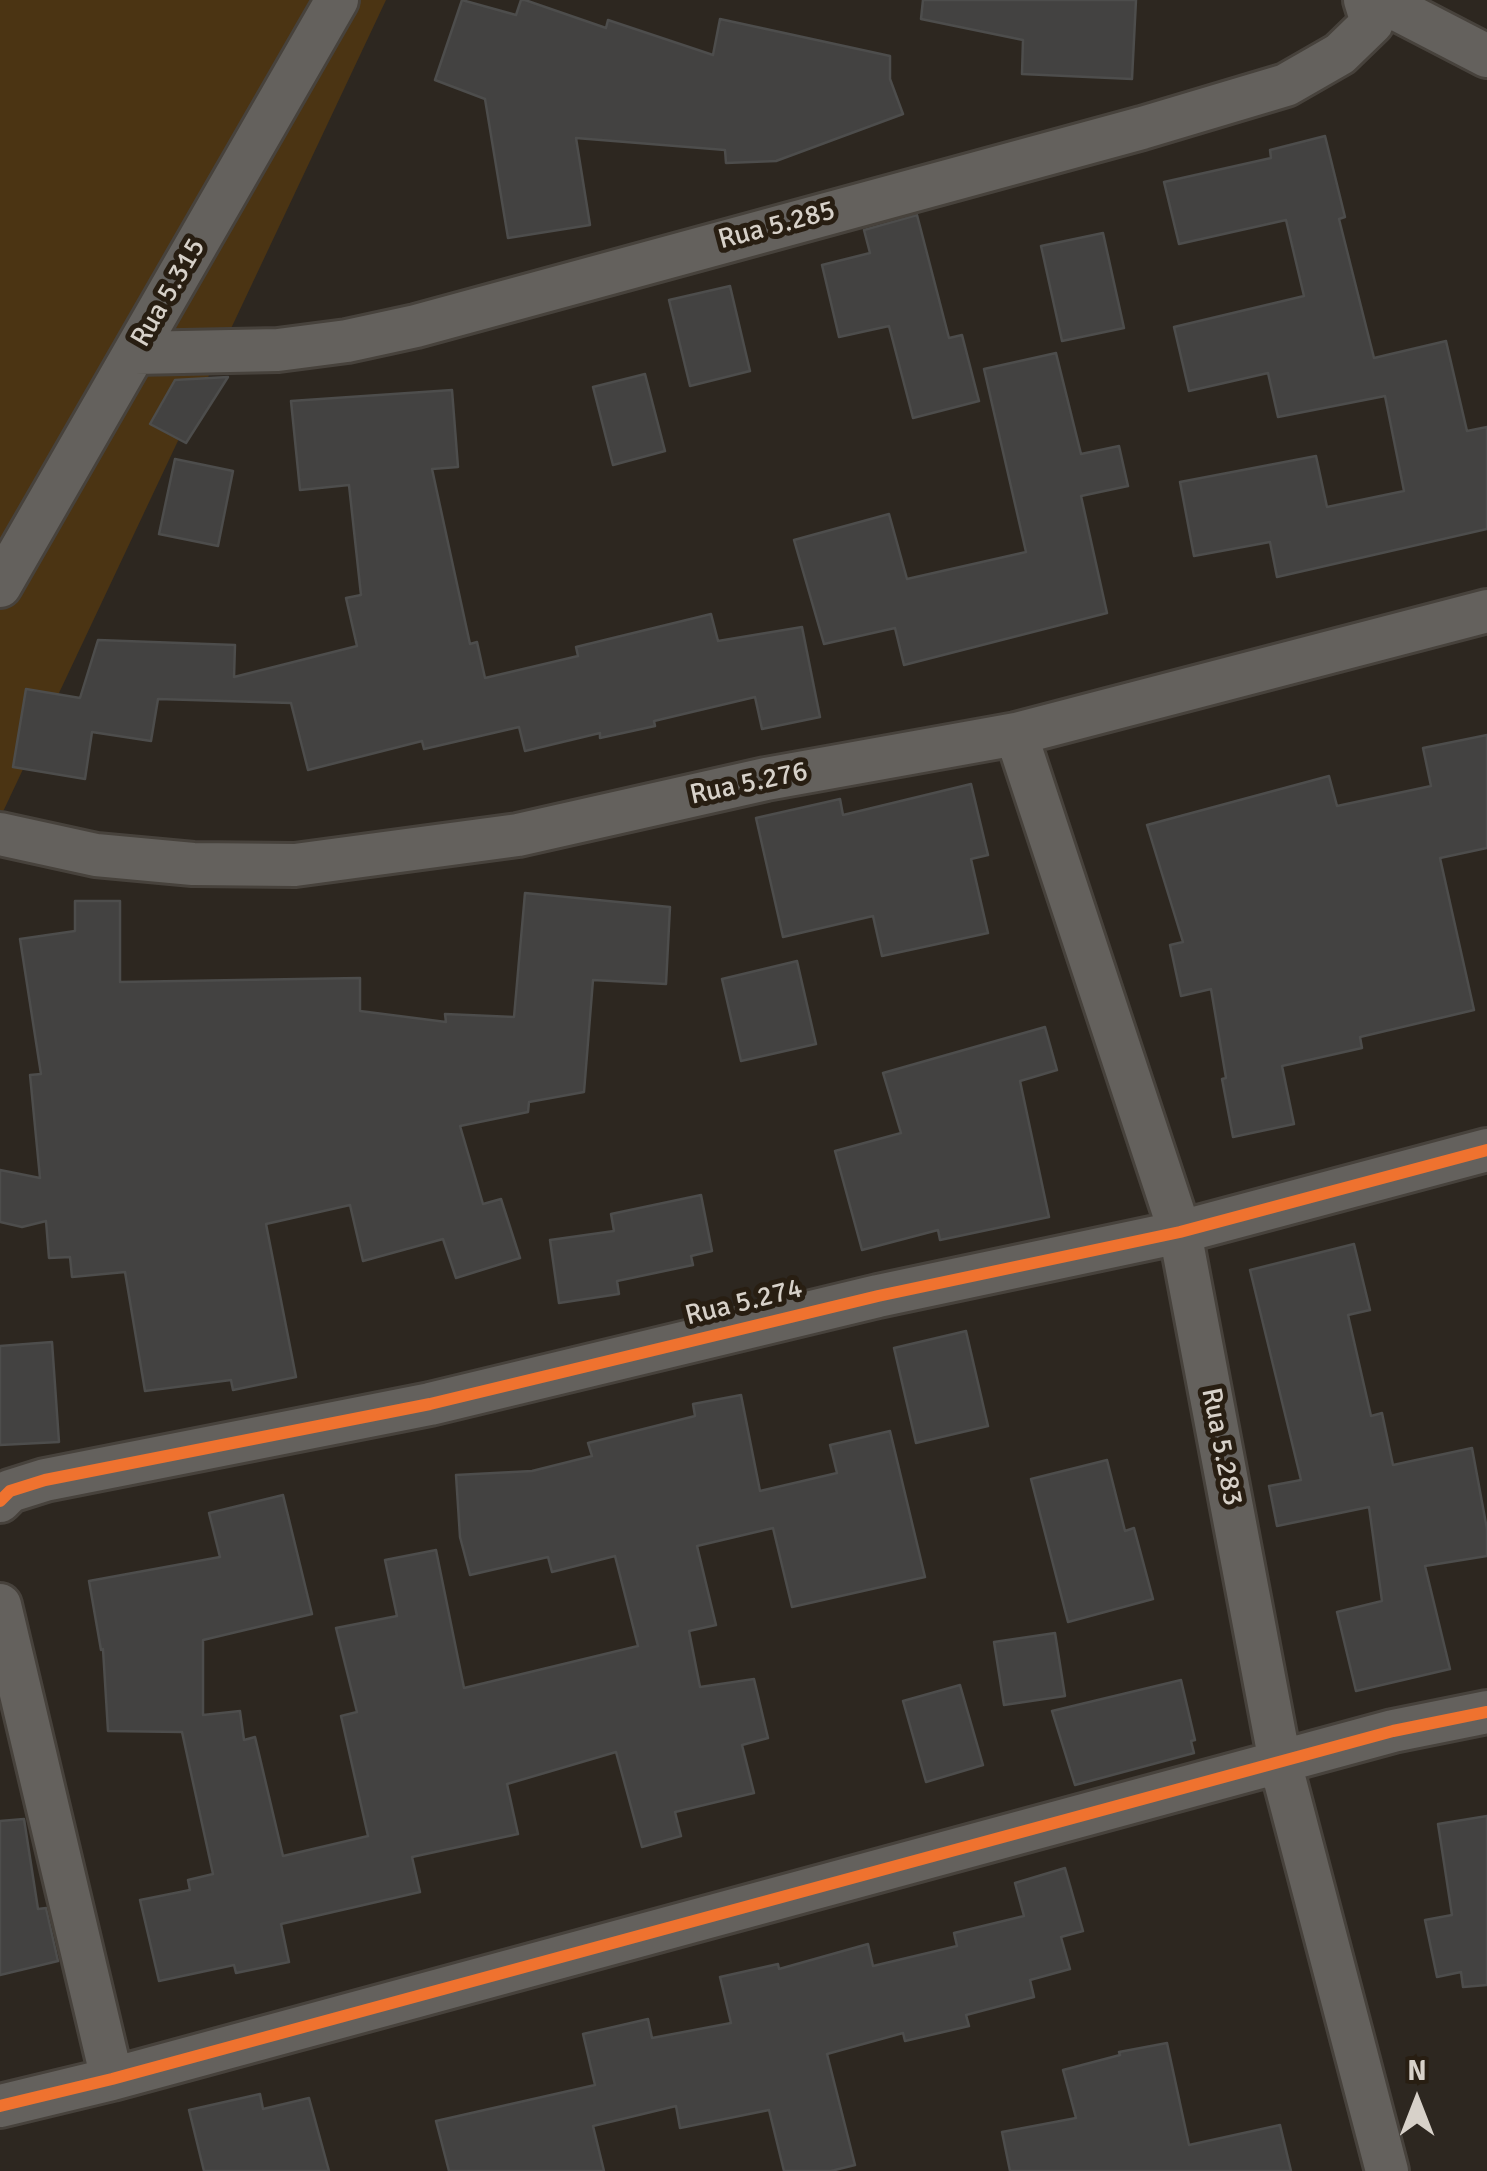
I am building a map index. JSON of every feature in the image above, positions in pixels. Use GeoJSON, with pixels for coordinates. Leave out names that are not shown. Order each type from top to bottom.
{"type":"FeatureCollection","features":[{"type":"Feature","properties":{"kind":"street","name":"Rua 5.315"},"geometry":{"type":"LineString","coordinates":[[0,586],[337,0]]}},
{"type":"Feature","properties":{"kind":"street","name":"Rua 5.285"},"geometry":{"type":"LineString","coordinates":[[135,354],[278,350],[416,326],[1142,128],[1286,86],[1340,54],[1372,23],[1365,0]]}},
{"type":"Feature","properties":{"kind":"street"},"geometry":{"type":"LineString","coordinates":[[1379,0],[1487,56]]}},
{"type":"Feature","properties":{"kind":"street","name":"Rua 5.276"},"geometry":{"type":"LineString","coordinates":[[0,834],[96,855],[193,864],[294,864],[518,836],[766,779],[1016,734],[1487,610]]}},
{"type":"Feature","properties":{"kind":"street","name":"Rua 5.283"},"geometry":{"type":"LineString","coordinates":[[1016,734],[1180,1232],[1280,1762],[1386,2171]]}},
{"type":"Feature","properties":{"kind":"street","name":"Rua 5.274"},"geometry":{"type":"LineString","coordinates":[[5,1496],[45,1480],[430,1404],[878,1296],[1180,1232],[1487,1150]]}},
{"type":"Feature","properties":{"kind":"street"},"geometry":{"type":"LineString","coordinates":[[0,1604],[112,2079]]}},
{"type":"Feature","properties":{"kind":"street"},"geometry":{"type":"LineString","coordinates":[[0,2106],[112,2079],[1394,1731],[1487,1712]]}},
{"type":"Feature","properties":{"kind":"shaded area"},"geometry":{"type":"Polygon","coordinates":[[[0,0],[386,0],[0,818],[0,0]]]}},
{"type":"Feature","properties":{"kind":"building"},"geometry":{"type":"Polygon","coordinates":[[[462,0],[516,15],[521,0],[525,0],[606,28],[608,20],[713,55],[720,19],[890,56],[890,79],[903,114],[776,161],[726,163],[725,150],[576,138],[590,225],[508,238],[485,99],[435,80],[462,0]]]}},
{"type":"Feature","properties":{"kind":"building"},"geometry":{"type":"Polygon","coordinates":[[[923,0],[1136,0],[1132,79],[1022,74],[1023,40],[921,19],[923,0]]]}},
{"type":"Feature","properties":{"kind":"building"},"geometry":{"type":"Polygon","coordinates":[[[1325,136],[1345,217],[1339,219],[1374,358],[1446,341],[1467,431],[1487,427],[1487,529],[1277,577],[1270,542],[1194,556],[1180,482],[1316,456],[1327,507],[1404,491],[1385,396],[1278,417],[1268,373],[1189,391],[1174,327],[1304,296],[1286,220],[1179,244],[1164,182],[1271,158],[1270,150],[1325,136]]]}},
{"type":"Feature","properties":{"kind":"building"},"geometry":{"type":"Polygon","coordinates":[[[917,215],[949,338],[962,335],[979,401],[913,418],[889,326],[839,337],[822,265],[870,253],[864,230],[917,215]]]}},
{"type":"Feature","properties":{"kind":"building"},"geometry":{"type":"Polygon","coordinates":[[[1103,233],[1124,328],[1062,341],[1041,246],[1103,233]]]}},
{"type":"Feature","properties":{"kind":"building"},"geometry":{"type":"Polygon","coordinates":[[[730,286],[750,371],[690,386],[669,300],[730,286]]]}},
{"type":"Feature","properties":{"kind":"building"},"geometry":{"type":"Polygon","coordinates":[[[1056,353],[1081,454],[1119,446],[1128,486],[1081,496],[1107,613],[904,665],[895,628],[824,644],[794,540],[889,514],[907,579],[1026,552],[984,369],[1056,353]]]}},
{"type":"Feature","properties":{"kind":"building"},"geometry":{"type":"Polygon","coordinates":[[[645,374],[665,451],[613,465],[593,387],[645,374]]]}},
{"type":"Feature","properties":{"kind":"building"},"geometry":{"type":"Polygon","coordinates":[[[228,377],[186,443],[150,424],[175,380],[228,377]]]}},
{"type":"Feature","properties":{"kind":"building"},"geometry":{"type":"Polygon","coordinates":[[[452,390],[458,467],[432,469],[470,644],[477,642],[485,678],[578,656],[576,647],[711,614],[718,641],[802,627],[820,717],[762,729],[755,697],[654,721],[655,726],[600,738],[600,733],[525,751],[519,727],[424,749],[422,741],[308,770],[291,703],[158,699],[151,741],[92,732],[85,779],[13,767],[26,689],[80,698],[98,640],[235,645],[234,677],[357,646],[346,598],[361,595],[349,485],[300,490],[291,401],[452,390]]]}},
{"type":"Feature","properties":{"kind":"building"},"geometry":{"type":"Polygon","coordinates":[[[175,459],[233,471],[218,546],[159,534],[175,459]]]}},
{"type":"Feature","properties":{"kind":"building"},"geometry":{"type":"Polygon","coordinates":[[[1487,735],[1487,848],[1440,858],[1474,1010],[1360,1037],[1362,1048],[1282,1066],[1294,1124],[1233,1137],[1211,989],[1181,996],[1170,945],[1183,942],[1147,825],[1329,776],[1337,806],[1431,786],[1423,748],[1487,735]]]}},
{"type":"Feature","properties":{"kind":"building"},"geometry":{"type":"Polygon","coordinates":[[[971,784],[988,855],[971,859],[988,933],[882,956],[873,916],[783,937],[756,818],[840,799],[843,815],[971,784]]]}},
{"type":"Feature","properties":{"kind":"building"},"geometry":{"type":"Polygon","coordinates":[[[525,893],[670,907],[666,984],[593,980],[584,1092],[529,1102],[528,1112],[460,1126],[483,1204],[501,1199],[520,1258],[456,1278],[443,1239],[363,1261],[350,1205],[266,1224],[296,1377],[233,1390],[231,1380],[145,1391],[125,1272],[72,1277],[70,1257],[49,1258],[46,1221],[22,1227],[0,1222],[0,1170],[40,1178],[30,1075],[41,1074],[20,939],[75,931],[75,901],[120,901],[120,982],[360,978],[360,1011],[446,1022],[445,1014],[514,1017],[525,893]]]}},
{"type":"Feature","properties":{"kind":"building"},"geometry":{"type":"Polygon","coordinates":[[[797,961],[816,1044],[741,1061],[722,979],[797,961]]]}},
{"type":"Feature","properties":{"kind":"building"},"geometry":{"type":"Polygon","coordinates":[[[1045,1027],[1057,1070],[1020,1081],[1049,1217],[940,1240],[938,1230],[862,1250],[835,1151],[901,1133],[883,1073],[1045,1027]]]}},
{"type":"Feature","properties":{"kind":"building"},"geometry":{"type":"Polygon","coordinates":[[[701,1195],[712,1251],[691,1256],[693,1265],[617,1281],[619,1294],[559,1303],[550,1240],[614,1231],[611,1214],[701,1195]]]}},
{"type":"Feature","properties":{"kind":"building"},"geometry":{"type":"Polygon","coordinates":[[[1354,1244],[1370,1310],[1348,1315],[1371,1416],[1382,1413],[1393,1465],[1472,1448],[1487,1529],[1487,1556],[1425,1566],[1450,1669],[1356,1691],[1337,1612],[1382,1601],[1369,1507],[1277,1526],[1269,1486],[1301,1480],[1250,1270],[1354,1244]]]}},
{"type":"Feature","properties":{"kind":"building"},"geometry":{"type":"Polygon","coordinates":[[[966,1331],[988,1426],[916,1443],[894,1348],[966,1331]]]}},
{"type":"Feature","properties":{"kind":"building"},"geometry":{"type":"Polygon","coordinates":[[[52,1342],[59,1442],[0,1445],[0,1346],[52,1342]]]}},
{"type":"Feature","properties":{"kind":"building"},"geometry":{"type":"Polygon","coordinates":[[[741,1395],[760,1491],[837,1473],[830,1445],[890,1431],[925,1577],[792,1607],[773,1528],[697,1546],[716,1625],[689,1631],[700,1687],[754,1679],[768,1738],[742,1745],[754,1793],[675,1812],[681,1836],[642,1847],[616,1752],[507,1784],[518,1834],[412,1857],[420,1892],[281,1924],[289,1962],[236,1973],[234,1965],[159,1981],[140,1900],[190,1890],[188,1880],[213,1874],[182,1732],[108,1731],[103,1649],[89,1581],[220,1557],[209,1513],[283,1495],[312,1614],[203,1640],[203,1715],[240,1711],[244,1740],[255,1737],[283,1856],[368,1836],[341,1716],[357,1712],[336,1628],[397,1616],[385,1560],[436,1550],[464,1688],[638,1646],[615,1556],[552,1572],[548,1557],[470,1575],[460,1537],[456,1475],[532,1471],[592,1456],[588,1443],[695,1416],[693,1404],[741,1395]]]}},
{"type":"Feature","properties":{"kind":"building"},"geometry":{"type":"Polygon","coordinates":[[[1107,1460],[1125,1531],[1134,1528],[1153,1599],[1068,1622],[1031,1479],[1107,1460]]]}},
{"type":"Feature","properties":{"kind":"building"},"geometry":{"type":"Polygon","coordinates":[[[1055,1633],[1065,1696],[1004,1705],[994,1642],[1055,1633]]]}},
{"type":"Feature","properties":{"kind":"building"},"geometry":{"type":"Polygon","coordinates":[[[1181,1680],[1195,1740],[1191,1741],[1194,1753],[1075,1785],[1052,1711],[1181,1680]]]}},
{"type":"Feature","properties":{"kind":"building"},"geometry":{"type":"Polygon","coordinates":[[[960,1685],[983,1765],[926,1782],[903,1701],[960,1685]]]}},
{"type":"Feature","properties":{"kind":"building"},"geometry":{"type":"Polygon","coordinates":[[[1487,1816],[1487,1985],[1463,1987],[1461,1972],[1437,1977],[1425,1920],[1452,1915],[1438,1824],[1487,1816]]]}},
{"type":"Feature","properties":{"kind":"building"},"geometry":{"type":"Polygon","coordinates":[[[24,1819],[38,1909],[46,1908],[58,1961],[0,1975],[0,1821],[24,1819]]]}},
{"type":"Feature","properties":{"kind":"building"},"geometry":{"type":"Polygon","coordinates":[[[1065,1868],[1083,1931],[1061,1937],[1070,1969],[1030,1980],[1034,1997],[966,2015],[969,2026],[905,2041],[903,2033],[827,2054],[855,2165],[831,2171],[784,2171],[769,2110],[680,2128],[676,2106],[593,2126],[604,2171],[449,2171],[436,2121],[595,2085],[583,2034],[648,2019],[652,2038],[731,2023],[720,1977],[778,1964],[779,1969],[868,1944],[873,1966],[957,1946],[954,1933],[1024,1916],[1015,1883],[1065,1868]]]}},
{"type":"Feature","properties":{"kind":"building"},"geometry":{"type":"Polygon","coordinates":[[[1167,2043],[1189,2145],[1280,2125],[1291,2171],[1010,2171],[1002,2132],[1076,2118],[1063,2070],[1120,2055],[1119,2052],[1167,2043]]]}},
{"type":"Feature","properties":{"kind":"building"},"geometry":{"type":"Polygon","coordinates":[[[260,2094],[263,2109],[309,2098],[329,2171],[204,2171],[189,2110],[260,2094]]]}},
{"type":"Feature","properties":{"kind":"cycle path"},"geometry":{"type":"LineString","coordinates":[[0,1501],[10,1491],[45,1480],[430,1404],[878,1296],[1180,1232],[1487,1150]]}},
{"type":"Feature","properties":{"kind":"cycle path"},"geometry":{"type":"LineString","coordinates":[[0,2106],[112,2079],[1393,1731],[1487,1712]]}}]}
